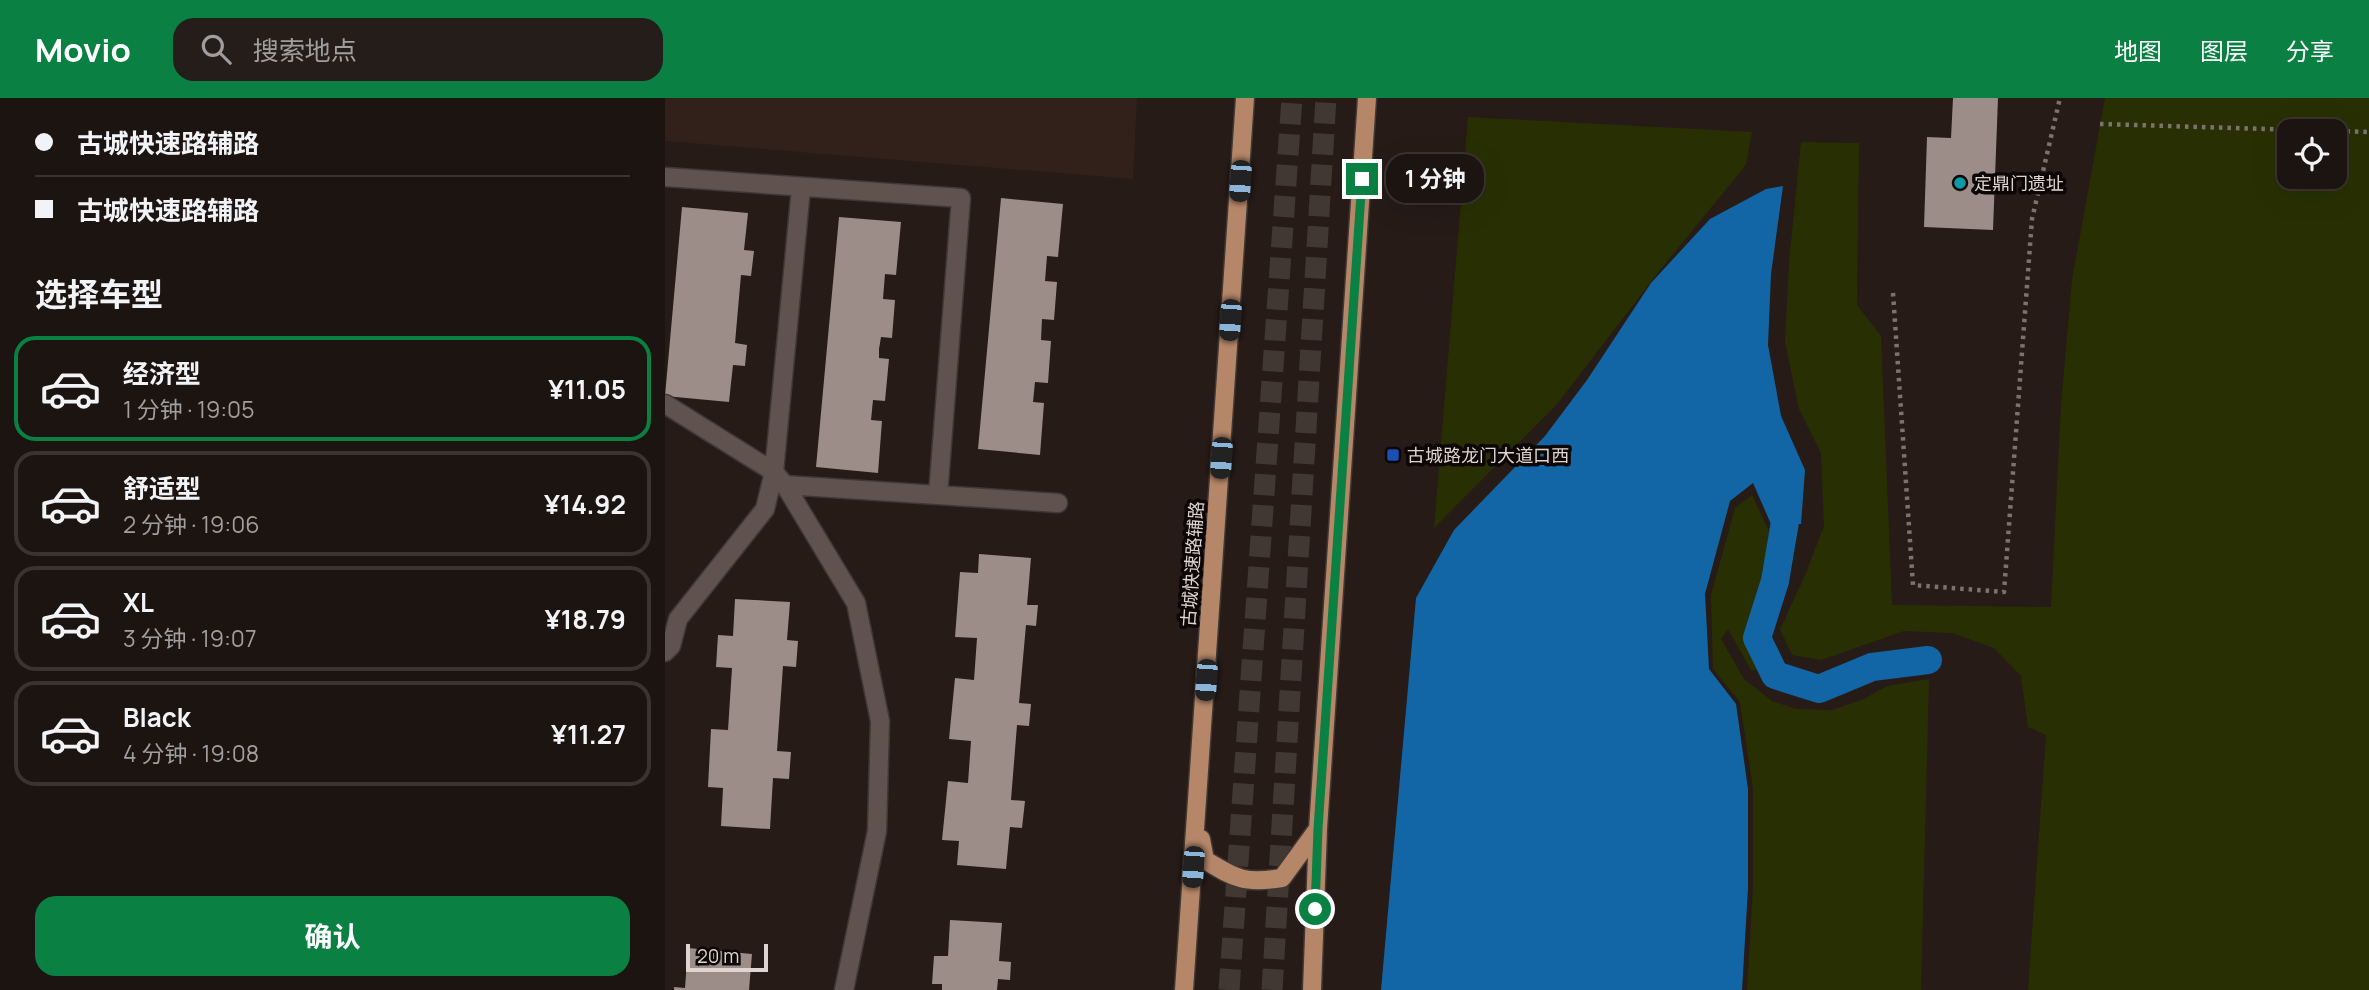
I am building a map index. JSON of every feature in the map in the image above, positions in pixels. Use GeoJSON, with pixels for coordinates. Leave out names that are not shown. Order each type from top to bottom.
{"type":"FeatureCollection","features":[{"type":"Feature","properties":{"kind":"main road","name":"古城快速路辅路"},"geometry":{"type":"LineString","coordinates":[[1184,990],[1245,98]]}},
{"type":"Feature","properties":{"kind":"main road"},"geometry":{"type":"LineString","coordinates":[[1312,990],[1318,829],[1367,98]]}},
{"type":"Feature","properties":{"kind":"main road"},"geometry":{"type":"LineString","coordinates":[[1196,818],[1205,860],[1233,877],[1257,882],[1282,878],[1318,829]]}},
{"type":"Feature","properties":{"kind":"street"},"geometry":{"type":"LineString","coordinates":[[665,177],[961,198],[938,495]]}},
{"type":"Feature","properties":{"kind":"street"},"geometry":{"type":"LineString","coordinates":[[665,652],[671,646],[678,619],[765,509],[779,478],[801,188]]}},
{"type":"Feature","properties":{"kind":"street"},"geometry":{"type":"LineString","coordinates":[[665,404],[779,478],[856,603],[880,721],[877,831],[844,990]]}},
{"type":"Feature","properties":{"kind":"street"},"geometry":{"type":"LineString","coordinates":[[779,478],[938,495],[1058,503]]}},
{"type":"Feature","properties":{"kind":"path"},"geometry":{"type":"LineString","coordinates":[[1893,293],[1913,585],[2004,592],[2032,219],[2060,98]]}},
{"type":"Feature","properties":{"kind":"path"},"geometry":{"type":"LineString","coordinates":[[2100,124],[2369,132]]}},
{"type":"Feature","properties":{"kind":"shaded area"},"geometry":{"type":"Polygon","coordinates":[[[665,98],[1137,98],[1133,179],[665,141],[665,98]]]}},
{"type":"Feature","properties":{"kind":"green space"},"geometry":{"type":"Polygon","coordinates":[[[2105,98],[2369,98],[2369,990],[2028,990],[2046,735],[2028,727],[2021,676],[1994,648],[1952,633],[1904,631],[1821,660],[1792,655],[1780,629],[1824,526],[1821,453],[1799,409],[1785,342],[1789,263],[1801,142],[1859,143],[1857,305],[1881,336],[1892,605],[2051,607],[2061,405],[2072,280],[2105,98]]]}},
{"type":"Feature","properties":{"kind":"green space"},"geometry":{"type":"Polygon","coordinates":[[[1468,117],[1752,132],[1746,165],[1660,270],[1558,403],[1434,528],[1468,117]]]}},
{"type":"Feature","properties":{"kind":"green space"},"geometry":{"type":"Polygon","coordinates":[[[1752,495],[1769,531],[1766,578],[1749,633],[1766,670],[1751,670],[1728,629],[1721,639],[1744,679],[1772,701],[1796,709],[1832,710],[1864,699],[1887,686],[1929,679],[1921,990],[1747,990],[1753,888],[1753,789],[1740,702],[1713,669],[1711,595],[1735,508],[1752,495]]]}},
{"type":"Feature","properties":{"kind":"water"},"geometry":{"type":"Polygon","coordinates":[[[1783,186],[1771,274],[1768,345],[1781,416],[1805,470],[1801,524],[1771,524],[1753,483],[1730,501],[1705,594],[1709,669],[1736,704],[1748,789],[1748,888],[1742,990],[1381,990],[1416,598],[1454,530],[1545,436],[1587,380],[1651,283],[1710,219],[1766,189],[1783,186]]]}},
{"type":"Feature","properties":{"kind":"building","name":"定鼎门遗址"},"geometry":{"type":"Polygon","coordinates":[[[1953,98],[1998,98],[1993,230],[1924,227],[1927,137],[1951,138],[1953,98]]]}},
{"type":"Feature","properties":{"kind":"building"},"geometry":{"type":"Polygon","coordinates":[[[1001,198],[1063,204],[1058,257],[1047,256],[1045,281],[1057,282],[1054,320],[1042,319],[1041,340],[1051,341],[1048,383],[1035,382],[1033,402],[1044,403],[1040,455],[978,449],[1001,198]]]}},
{"type":"Feature","properties":{"kind":"building"},"geometry":{"type":"Polygon","coordinates":[[[682,207],[748,213],[744,250],[754,251],[751,276],[741,275],[735,343],[747,345],[745,366],[733,365],[729,402],[665,396],[682,207]]]}},
{"type":"Feature","properties":{"kind":"building"},"geometry":{"type":"Polygon","coordinates":[[[839,217],[901,222],[896,275],[885,274],[883,299],[895,300],[892,338],[881,337],[879,349],[879,358],[889,359],[885,401],[873,400],[871,420],[882,421],[878,473],[816,467],[839,217]]]}},
{"type":"Feature","properties":{"kind":"building"},"geometry":{"type":"Polygon","coordinates":[[[979,554],[1031,558],[1027,605],[1038,605],[1036,626],[1026,625],[1019,703],[1031,704],[1029,726],[1017,725],[1011,800],[1025,801],[1022,828],[1010,827],[1006,869],[957,865],[959,841],[942,840],[948,781],[968,783],[971,741],[949,739],[955,678],[974,680],[977,638],[955,637],[960,572],[978,573],[979,554]]]}},
{"type":"Feature","properties":{"kind":"building"},"geometry":{"type":"Polygon","coordinates":[[[735,599],[790,602],[787,640],[798,641],[796,667],[783,666],[777,751],[791,752],[789,779],[773,778],[770,829],[721,826],[723,788],[708,787],[711,729],[728,730],[732,668],[716,667],[718,635],[733,636],[735,599]]]}},
{"type":"Feature","properties":{"kind":"building"},"geometry":{"type":"Polygon","coordinates":[[[950,920],[1002,923],[999,961],[1011,962],[1010,980],[998,979],[997,990],[942,990],[942,984],[932,984],[934,956],[948,956],[950,920]]]}},
{"type":"Feature","properties":{"kind":"building"},"geometry":{"type":"Polygon","coordinates":[[[688,948],[752,954],[749,990],[674,990],[674,987],[685,988],[688,948]]]}},
{"type":"Feature","properties":{"kind":"waterway"},"geometry":{"type":"LineString","coordinates":[[1784,488],[1788,504],[1775,581],[1757,638],[1775,675],[1819,689],[1872,667],[1928,660]]}},
{"type":"Feature","properties":{"kind":"tunnel"},"geometry":{"type":"LineString","coordinates":[[1229,990],[1292,98]]}},
{"type":"Feature","properties":{"kind":"tunnel"},"geometry":{"type":"LineString","coordinates":[[1272,990],[1326,98]]}},
{"type":"Feature","properties":{"kind":"place","name":"定鼎门遗址"},"geometry":{"type":"Point","coordinates":[1960,183]}},
{"type":"Feature","properties":{"kind":"place","name":"古城路龙门大道口西"},"geometry":{"type":"Point","coordinates":[1393,455]}},
{"type":"Feature","properties":{"kind":"route"},"geometry":{"type":"LineString","coordinates":[[1315,909],[1318,829],[1362,179]]}}]}
